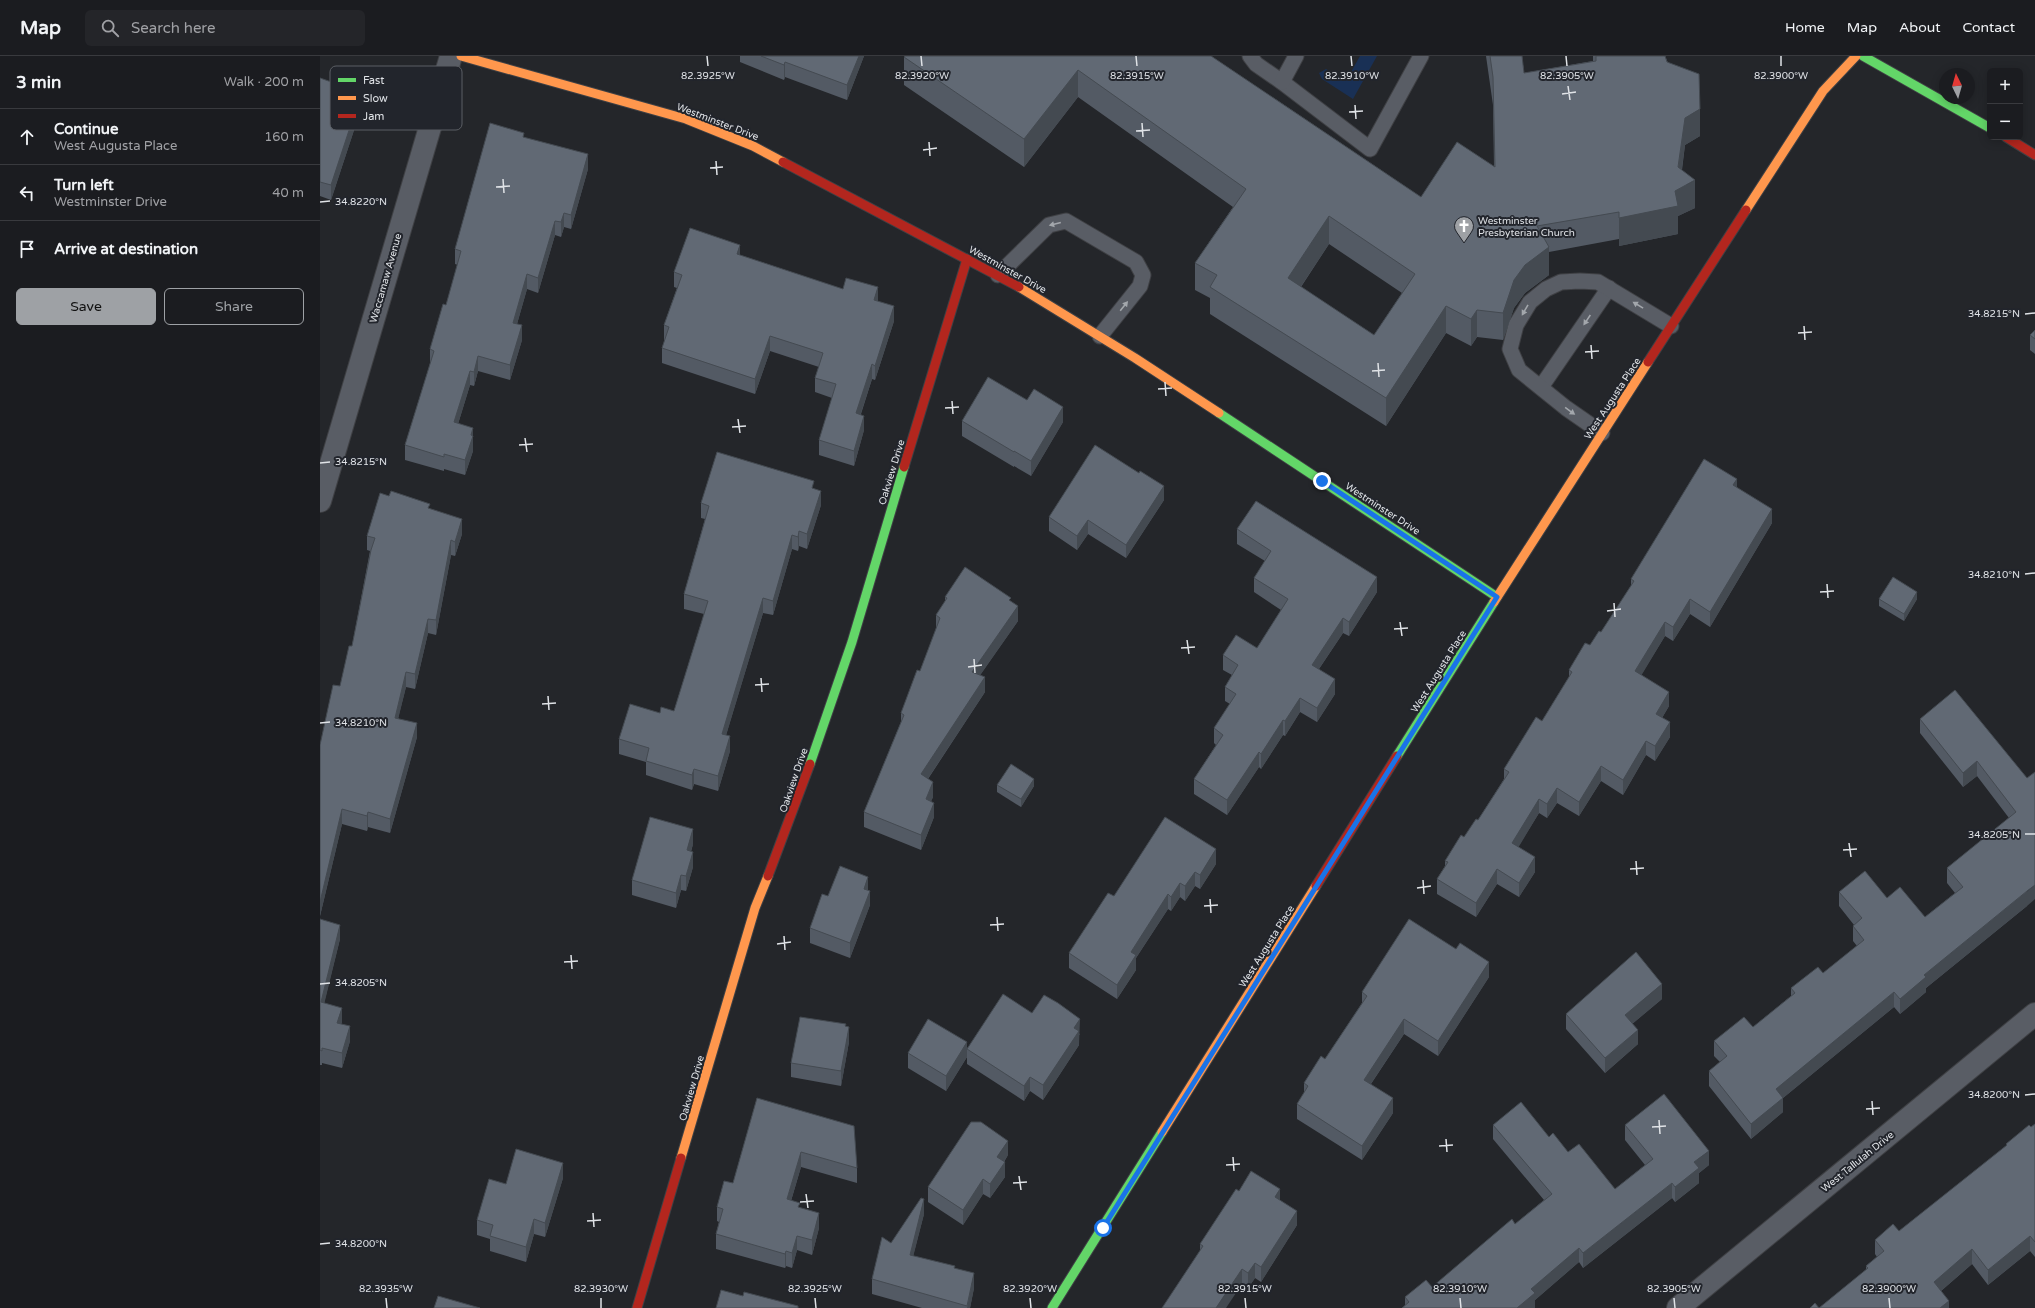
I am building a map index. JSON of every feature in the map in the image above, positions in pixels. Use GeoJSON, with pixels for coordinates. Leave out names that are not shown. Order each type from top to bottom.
{"type":"FeatureCollection","features":[{"type":"Feature","properties":{"kind":"street","name":"Waccamaw Avenue"},"geometry":{"type":"LineString","coordinates":[[448,66],[451,56]]}},
{"type":"Feature","properties":{"kind":"street","name":"Westminster Drive"},"geometry":{"type":"LineString","coordinates":[[461,56],[686,119],[753,146],[998,275],[1100,336],[1497,597]]}},
{"type":"Feature","properties":{"kind":"street","name":"West Augusta Place"},"geometry":{"type":"LineString","coordinates":[[1052,1308],[1497,597],[1602,433],[1823,91],[1856,56]]}},
{"type":"Feature","properties":{"kind":"street"},"geometry":{"type":"LineString","coordinates":[[1863,56],[1987,126]]}},
{"type":"Feature","properties":{"kind":"street","name":"Waccamaw Avenue"},"geometry":{"type":"LineString","coordinates":[[320,501],[429,130]]}},
{"type":"Feature","properties":{"kind":"street"},"geometry":{"type":"LineString","coordinates":[[2011,140],[2035,155]]}},
{"type":"Feature","properties":{"kind":"street","name":"Oakview Drive"},"geometry":{"type":"LineString","coordinates":[[637,1308],[755,908],[797,802],[852,642],[967,259]]}},
{"type":"Feature","properties":{"kind":"street","name":"West Tallulah Drive"},"geometry":{"type":"LineString","coordinates":[[1678,1308],[2035,1014]]}},
{"type":"Feature","properties":{"kind":"lane"},"geometry":{"type":"LineString","coordinates":[[1250,56],[1256,64],[1370,149],[1421,56]]}},
{"type":"Feature","properties":{"kind":"lane"},"geometry":{"type":"LineString","coordinates":[[1282,82],[1296,56]]}},
{"type":"Feature","properties":{"kind":"lane"},"geometry":{"type":"LineString","coordinates":[[998,275],[1049,225],[1066,222],[1136,262],[1143,275],[1140,286],[1100,336]]}},
{"type":"Feature","properties":{"kind":"lane"},"geometry":{"type":"LineString","coordinates":[[1602,433],[1566,408],[1519,370],[1510,349],[1516,325],[1530,302],[1546,289],[1561,282],[1598,282],[1671,326]]}},
{"type":"Feature","properties":{"kind":"lane"},"geometry":{"type":"LineString","coordinates":[[1541,387],[1609,288]]}},
{"type":"Feature","properties":{"kind":"shaded area"},"geometry":{"type":"Polygon","coordinates":[[[1360,56],[1377,56],[1353,99],[1322,79],[1319,73],[1326,69],[1346,81],[1360,56]]]}},
{"type":"Feature","properties":{"kind":"building"},"geometry":{"type":"Polygon","coordinates":[[[761,56],[859,56],[847,85],[785,62],[784,65],[761,56]]]}},
{"type":"Feature","properties":{"kind":"building","name":"Westminster Presbyterian Church"},"geometry":{"type":"Polygon","coordinates":[[[1211,56],[1421,197],[1457,142],[1495,167],[1493,77],[1490,56],[1522,56],[1524,73],[1596,61],[1596,56],[1665,56],[1667,62],[1699,74],[1700,109],[1685,118],[1678,167],[1695,180],[1675,191],[1678,206],[1619,218],[1619,212],[1537,226],[1549,247],[1525,265],[1514,280],[1503,313],[1477,310],[1471,319],[1446,306],[1386,398],[1210,287],[1217,275],[1195,263],[1246,189],[1078,70],[1024,139],[904,57],[1211,56]],[[1329,216],[1288,278],[1374,335],[1415,274],[1329,216]]]}},
{"type":"Feature","properties":{"kind":"building"},"geometry":{"type":"Polygon","coordinates":[[[320,78],[330,82],[330,130],[349,130],[331,185],[320,182],[320,78]]]}},
{"type":"Feature","properties":{"kind":"building"},"geometry":{"type":"Polygon","coordinates":[[[490,123],[524,133],[523,137],[588,154],[571,215],[564,213],[561,222],[555,221],[538,278],[527,274],[513,323],[522,325],[510,365],[478,356],[474,372],[470,371],[454,422],[473,428],[471,435],[473,436],[465,460],[444,454],[444,457],[405,445],[434,351],[430,349],[443,304],[446,305],[461,251],[455,249],[490,123]]]}},
{"type":"Feature","properties":{"kind":"building"},"geometry":{"type":"Polygon","coordinates":[[[690,228],[740,245],[737,254],[843,289],[846,278],[878,287],[874,300],[894,306],[875,366],[872,364],[856,413],[864,416],[854,451],[819,440],[836,384],[815,378],[823,353],[770,336],[755,379],[662,348],[669,327],[664,325],[682,275],[674,272],[690,228]]]}},
{"type":"Feature","properties":{"kind":"building"},"geometry":{"type":"Polygon","coordinates":[[[2035,330],[2035,339],[2030,335],[2035,330]]]}},
{"type":"Feature","properties":{"kind":"building"},"geometry":{"type":"Polygon","coordinates":[[[988,377],[1027,400],[1034,389],[1063,407],[1031,461],[962,421],[988,377]]]}},
{"type":"Feature","properties":{"kind":"building"},"geometry":{"type":"Polygon","coordinates":[[[1095,445],[1139,473],[1140,471],[1164,486],[1126,545],[1088,520],[1077,536],[1049,517],[1095,445]]]}},
{"type":"Feature","properties":{"kind":"building"},"geometry":{"type":"Polygon","coordinates":[[[717,452],[814,481],[812,488],[821,491],[807,534],[799,531],[798,537],[792,535],[773,601],[763,598],[722,734],[730,736],[718,776],[694,769],[692,775],[646,761],[649,748],[619,739],[630,704],[660,713],[661,707],[674,711],[708,601],[684,594],[709,506],[701,503],[717,452]]]}},
{"type":"Feature","properties":{"kind":"building"},"geometry":{"type":"Polygon","coordinates":[[[1704,459],[1737,479],[1733,485],[1772,509],[1710,612],[1690,599],[1673,627],[1665,622],[1635,671],[1669,692],[1656,714],[1670,722],[1655,746],[1646,741],[1623,780],[1601,766],[1579,802],[1557,788],[1547,804],[1539,799],[1512,843],[1535,857],[1519,883],[1497,869],[1476,903],[1437,879],[1448,862],[1445,861],[1461,835],[1464,837],[1476,819],[1478,820],[1509,772],[1504,769],[1536,717],[1542,721],[1572,672],[1569,670],[1585,643],[1590,645],[1599,631],[1601,632],[1634,581],[1631,579],[1704,459]]]}},
{"type":"Feature","properties":{"kind":"building"},"geometry":{"type":"Polygon","coordinates":[[[391,491],[430,504],[428,508],[462,519],[455,542],[451,540],[436,620],[428,619],[415,674],[406,672],[395,718],[417,723],[390,819],[368,812],[367,816],[342,809],[320,902],[320,745],[333,685],[340,686],[349,646],[352,646],[371,550],[375,538],[367,536],[380,493],[389,496],[391,491]]]}},
{"type":"Feature","properties":{"kind":"building"},"geometry":{"type":"Polygon","coordinates":[[[1256,501],[1377,577],[1349,622],[1343,618],[1312,665],[1335,679],[1317,708],[1300,698],[1285,721],[1283,720],[1261,754],[1259,752],[1227,800],[1194,779],[1223,735],[1214,728],[1236,694],[1225,687],[1238,665],[1223,655],[1236,635],[1257,648],[1288,599],[1254,578],[1271,551],[1237,529],[1256,501]]]}},
{"type":"Feature","properties":{"kind":"building"},"geometry":{"type":"Polygon","coordinates":[[[965,567],[1011,598],[1009,600],[1018,606],[972,672],[985,677],[921,774],[933,782],[926,799],[934,803],[921,835],[864,812],[904,715],[901,713],[917,670],[920,671],[940,618],[936,615],[947,598],[945,597],[965,567]]]}},
{"type":"Feature","properties":{"kind":"building"},"geometry":{"type":"Polygon","coordinates":[[[1893,577],[1917,592],[1904,614],[1879,599],[1893,577]]]}},
{"type":"Feature","properties":{"kind":"building"},"geometry":{"type":"Polygon","coordinates":[[[1955,690],[2027,778],[2035,772],[2035,885],[1924,975],[1926,977],[1900,999],[1894,992],[1776,1089],[1783,1098],[1751,1124],[1709,1071],[1727,1056],[1714,1041],[1744,1017],[1753,1027],[1795,993],[1791,988],[1818,967],[1823,973],[1864,940],[1853,926],[1862,918],[1839,892],[1865,871],[1887,898],[1900,887],[1925,917],[1963,887],[1947,868],[2016,812],[1977,761],[1963,773],[1920,719],[1955,690]]]}},
{"type":"Feature","properties":{"kind":"building"},"geometry":{"type":"Polygon","coordinates":[[[1011,764],[1034,779],[1021,799],[997,785],[1011,764]]]}},
{"type":"Feature","properties":{"kind":"building"},"geometry":{"type":"Polygon","coordinates":[[[650,817],[693,829],[687,850],[693,852],[686,876],[681,875],[676,893],[632,880],[650,817]]]}},
{"type":"Feature","properties":{"kind":"building"},"geometry":{"type":"Polygon","coordinates":[[[1165,817],[1216,849],[1200,875],[1195,872],[1185,886],[1180,883],[1171,897],[1168,894],[1131,952],[1136,955],[1117,985],[1069,953],[1108,893],[1114,896],[1165,817]]]}},
{"type":"Feature","properties":{"kind":"building"},"geometry":{"type":"Polygon","coordinates":[[[840,866],[868,877],[864,889],[870,891],[850,943],[810,928],[822,894],[828,896],[840,866]]]}},
{"type":"Feature","properties":{"kind":"building"},"geometry":{"type":"Polygon","coordinates":[[[320,919],[340,925],[321,1002],[342,1008],[337,1023],[350,1026],[342,1053],[322,1048],[322,1051],[320,1050],[320,919]]]}},
{"type":"Feature","properties":{"kind":"building"},"geometry":{"type":"Polygon","coordinates":[[[1409,919],[1456,949],[1460,943],[1489,962],[1438,1041],[1404,1019],[1364,1080],[1393,1098],[1362,1146],[1297,1104],[1308,1086],[1304,1083],[1321,1056],[1325,1059],[1367,996],[1362,992],[1409,919]]]}},
{"type":"Feature","properties":{"kind":"building"},"geometry":{"type":"Polygon","coordinates":[[[1636,952],[1662,984],[1625,1015],[1638,1030],[1605,1058],[1566,1014],[1636,952]]]}},
{"type":"Feature","properties":{"kind":"building"},"geometry":{"type":"Polygon","coordinates":[[[1003,994],[1032,1013],[1044,995],[1080,1019],[1074,1028],[1079,1031],[1043,1085],[1030,1077],[1024,1086],[967,1049],[1003,994]]]}},
{"type":"Feature","properties":{"kind":"building"},"geometry":{"type":"Polygon","coordinates":[[[800,1017],[846,1024],[845,1026],[849,1027],[841,1071],[791,1063],[800,1017]]]}},
{"type":"Feature","properties":{"kind":"building"},"geometry":{"type":"Polygon","coordinates":[[[928,1019],[967,1042],[946,1076],[908,1053],[928,1019]]]}},
{"type":"Feature","properties":{"kind":"building"},"geometry":{"type":"Polygon","coordinates":[[[1664,1094],[1709,1151],[1694,1162],[1699,1168],[1675,1187],[1672,1183],[1583,1253],[1579,1248],[1531,1289],[1535,1293],[1517,1308],[1402,1308],[1409,1302],[1405,1297],[1426,1280],[1432,1287],[1512,1219],[1515,1224],[1552,1194],[1493,1125],[1521,1102],[1549,1137],[1553,1133],[1568,1152],[1579,1144],[1615,1189],[1653,1159],[1625,1125],[1664,1094]]]}},
{"type":"Feature","properties":{"kind":"building"},"geometry":{"type":"Polygon","coordinates":[[[757,1098],[854,1126],[857,1168],[801,1152],[787,1199],[800,1203],[798,1207],[819,1213],[812,1240],[797,1236],[792,1253],[786,1251],[785,1254],[716,1234],[723,1209],[717,1207],[724,1181],[733,1183],[757,1098]]]}},
{"type":"Feature","properties":{"kind":"building"},"geometry":{"type":"Polygon","coordinates":[[[971,1122],[981,1122],[1008,1141],[997,1157],[1005,1162],[990,1184],[983,1179],[963,1210],[928,1187],[971,1122]]]}},
{"type":"Feature","properties":{"kind":"building"},"geometry":{"type":"Polygon","coordinates":[[[2035,1124],[2035,1242],[2030,1236],[1988,1270],[1972,1249],[1934,1282],[1949,1301],[1940,1308],[1819,1308],[1868,1268],[1866,1266],[1884,1251],[1875,1240],[1893,1224],[1899,1231],[2007,1145],[2006,1144],[2029,1125],[2031,1127],[2035,1124]]]}},
{"type":"Feature","properties":{"kind":"building"},"geometry":{"type":"Polygon","coordinates":[[[516,1149],[563,1163],[545,1223],[534,1219],[526,1247],[490,1236],[493,1225],[477,1220],[489,1179],[506,1184],[516,1149]]]}},
{"type":"Feature","properties":{"kind":"building"},"geometry":{"type":"Polygon","coordinates":[[[1251,1171],[1280,1189],[1275,1197],[1297,1211],[1261,1267],[1255,1263],[1248,1273],[1242,1269],[1216,1308],[1162,1308],[1203,1246],[1200,1244],[1236,1189],[1239,1191],[1251,1171]]]}},
{"type":"Feature","properties":{"kind":"building"},"geometry":{"type":"Polygon","coordinates":[[[921,1198],[924,1199],[910,1255],[955,1266],[954,1268],[974,1273],[967,1306],[872,1279],[882,1237],[891,1243],[921,1198]]]}},
{"type":"Feature","properties":{"kind":"building"},"geometry":{"type":"Polygon","coordinates":[[[721,1290],[743,1296],[744,1292],[798,1306],[798,1308],[716,1308],[721,1290]]]}},
{"type":"Feature","properties":{"kind":"building"},"geometry":{"type":"Polygon","coordinates":[[[438,1296],[480,1308],[434,1308],[438,1296]]]}},
{"type":"Feature","properties":{"kind":"building"},"geometry":{"type":"Polygon","coordinates":[[[1815,1303],[1819,1308],[1810,1308],[1815,1303]]]}},
{"type":"Feature","properties":{"kind":"traffic: fast"},"geometry":{"type":"LineString","coordinates":[[1863,56],[1987,126]]}},
{"type":"Feature","properties":{"kind":"traffic: fast"},"geometry":{"type":"LineString","coordinates":[[1219,413],[1497,597]]}},
{"type":"Feature","properties":{"kind":"traffic: fast"},"geometry":{"type":"LineString","coordinates":[[810,764],[852,642],[904,467]]}},
{"type":"Feature","properties":{"kind":"traffic: fast"},"geometry":{"type":"LineString","coordinates":[[1397,756],[1494,602]]}},
{"type":"Feature","properties":{"kind":"traffic: fast"},"geometry":{"type":"LineString","coordinates":[[1052,1308],[1162,1132]]}},
{"type":"Feature","properties":{"kind":"traffic: slow"},"geometry":{"type":"LineString","coordinates":[[461,56],[686,119],[753,146],[783,162]]}},
{"type":"Feature","properties":{"kind":"traffic: slow"},"geometry":{"type":"LineString","coordinates":[[1746,210],[1823,91],[1856,56]]}},
{"type":"Feature","properties":{"kind":"traffic: slow"},"geometry":{"type":"LineString","coordinates":[[1019,287],[1135,358],[1219,413]]}},
{"type":"Feature","properties":{"kind":"traffic: slow"},"geometry":{"type":"LineString","coordinates":[[1494,602],[1648,362]]}},
{"type":"Feature","properties":{"kind":"traffic: slow"},"geometry":{"type":"LineString","coordinates":[[681,1158],[755,908],[768,876]]}},
{"type":"Feature","properties":{"kind":"traffic: slow"},"geometry":{"type":"LineString","coordinates":[[1162,1132],[1316,886]]}},
{"type":"Feature","properties":{"kind":"traffic: jam"},"geometry":{"type":"LineString","coordinates":[[2011,140],[2035,155]]}},
{"type":"Feature","properties":{"kind":"traffic: jam"},"geometry":{"type":"LineString","coordinates":[[783,162],[1019,287]]}},
{"type":"Feature","properties":{"kind":"traffic: jam"},"geometry":{"type":"LineString","coordinates":[[1648,362],[1746,210]]}},
{"type":"Feature","properties":{"kind":"traffic: jam"},"geometry":{"type":"LineString","coordinates":[[904,467],[967,259]]}},
{"type":"Feature","properties":{"kind":"traffic: jam"},"geometry":{"type":"LineString","coordinates":[[1316,886],[1397,756]]}},
{"type":"Feature","properties":{"kind":"traffic: jam"},"geometry":{"type":"LineString","coordinates":[[768,876],[810,764]]}},
{"type":"Feature","properties":{"kind":"traffic: jam"},"geometry":{"type":"LineString","coordinates":[[637,1308],[681,1158]]}},
{"type":"Feature","properties":{"kind":"place","name":"Westminster Presbyterian Church"},"geometry":{"type":"Point","coordinates":[1464,243]}},
{"type":"Feature","properties":{"kind":"route"},"geometry":{"type":"LineString","coordinates":[[1103,1228],[1497,597],[1322,481]]}}]}
